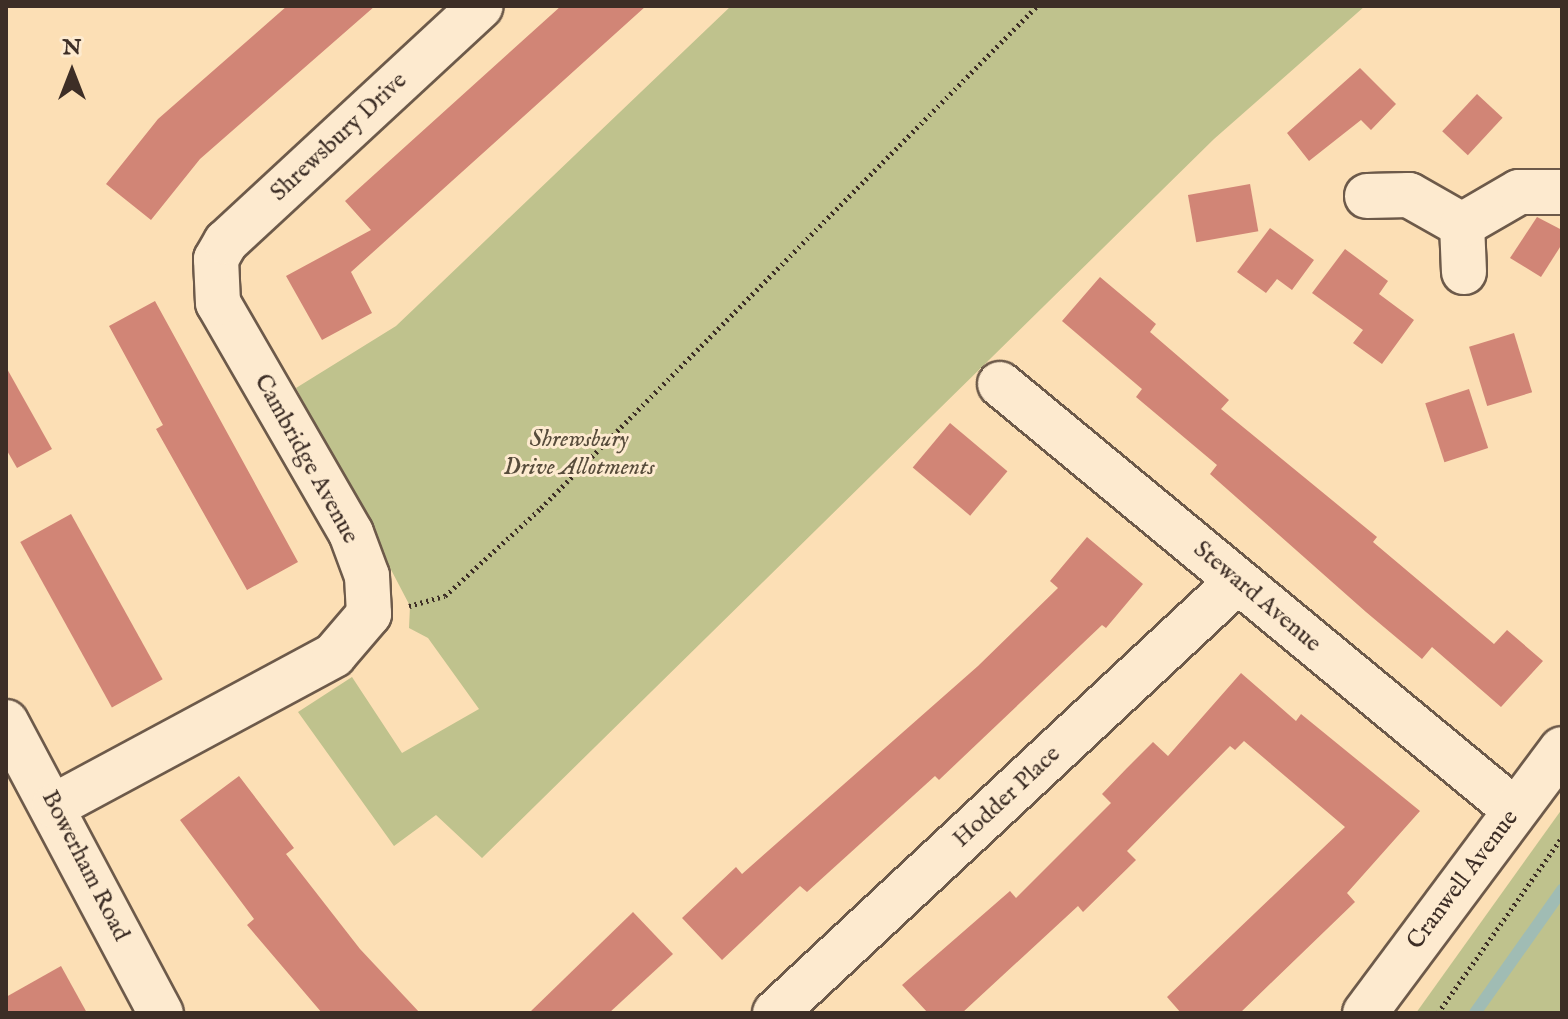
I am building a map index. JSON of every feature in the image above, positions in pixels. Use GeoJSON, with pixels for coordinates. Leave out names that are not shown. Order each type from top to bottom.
{"type":"FeatureCollection","features":[{"type":"Feature","properties":{"kind":"street","name":"Shrewsbury Drive"},"geometry":{"type":"LineString","coordinates":[[213,277],[226,242],[481,6]]}},
{"type":"Feature","properties":{"kind":"street"},"geometry":{"type":"LineString","coordinates":[[1462,225],[1519,192],[1562,192]]}},
{"type":"Feature","properties":{"kind":"street"},"geometry":{"type":"LineString","coordinates":[[1367,196],[1409,195],[1462,225]]}},
{"type":"Feature","properties":{"kind":"street"},"geometry":{"type":"LineString","coordinates":[[1462,225],[1464,272]]}},
{"type":"Feature","properties":{"kind":"street","name":"Cambridge Avenue"},"geometry":{"type":"LineString","coordinates":[[213,277],[218,303],[351,533],[367,576],[369,614]]}},
{"type":"Feature","properties":{"kind":"street","name":"Steward Avenue"},"geometry":{"type":"LineString","coordinates":[[1000,384],[1515,810]]}},
{"type":"Feature","properties":{"kind":"street","name":"Hodder Place"},"geometry":{"type":"LineString","coordinates":[[788,1010],[1238,581]]}},
{"type":"Feature","properties":{"kind":"street"},"geometry":{"type":"LineString","coordinates":[[54,806],[334,655],[369,614]]}},
{"type":"Feature","properties":{"kind":"street","name":"Bowerham Road"},"geometry":{"type":"LineString","coordinates":[[6,722],[54,806],[161,1013]]}},
{"type":"Feature","properties":{"kind":"street","name":"Cranwell Avenue"},"geometry":{"type":"LineString","coordinates":[[1365,1013],[1562,749]]}},
{"type":"Feature","properties":{"kind":"path"},"geometry":{"type":"LineString","coordinates":[[369,614],[445,596],[541,508],[1037,6]]}},
{"type":"Feature","properties":{"kind":"path"},"geometry":{"type":"LineString","coordinates":[[1438,1013],[1561,835]]}},
{"type":"Feature","properties":{"kind":"green space","name":"Shrewsbury Drive Allotments"},"geometry":{"type":"Polygon","coordinates":[[[731,6],[1365,6],[1214,139],[482,858],[436,815],[394,846],[298,712],[352,677],[402,753],[479,709],[428,638],[409,628],[410,606],[296,388],[396,326],[731,6]]]}},
{"type":"Feature","properties":{"kind":"green space"},"geometry":{"type":"Polygon","coordinates":[[[1562,809],[1562,1013],[1416,1013],[1562,809]]]}},
{"type":"Feature","properties":{"kind":"building"},"geometry":{"type":"Polygon","coordinates":[[[287,6],[375,6],[200,159],[151,220],[106,184],[158,119],[287,6]]]}},
{"type":"Feature","properties":{"kind":"building"},"geometry":{"type":"Polygon","coordinates":[[[561,6],[646,6],[351,272],[372,313],[322,340],[286,276],[371,230],[345,201],[561,6]]]}},
{"type":"Feature","properties":{"kind":"building"},"geometry":{"type":"Polygon","coordinates":[[[1360,68],[1396,104],[1371,130],[1361,120],[1309,161],[1287,133],[1360,68]]]}},
{"type":"Feature","properties":{"kind":"building"},"geometry":{"type":"Polygon","coordinates":[[[1477,94],[1503,118],[1468,155],[1442,131],[1477,94]]]}},
{"type":"Feature","properties":{"kind":"building"},"geometry":{"type":"Polygon","coordinates":[[[1250,184],[1258,231],[1196,242],[1188,195],[1250,184]]]}},
{"type":"Feature","properties":{"kind":"building"},"geometry":{"type":"Polygon","coordinates":[[[1537,217],[1562,230],[1562,244],[1541,277],[1510,258],[1537,217]]]}},
{"type":"Feature","properties":{"kind":"building"},"geometry":{"type":"Polygon","coordinates":[[[1270,228],[1314,260],[1292,290],[1277,279],[1266,293],[1237,272],[1270,228]]]}},
{"type":"Feature","properties":{"kind":"building"},"geometry":{"type":"Polygon","coordinates":[[[1345,249],[1388,281],[1379,294],[1414,320],[1382,364],[1353,343],[1363,330],[1312,293],[1345,249]]]}},
{"type":"Feature","properties":{"kind":"building"},"geometry":{"type":"Polygon","coordinates":[[[1100,277],[1156,324],[1150,332],[1229,400],[1221,409],[1377,537],[1373,542],[1494,644],[1507,630],[1543,661],[1501,707],[1432,647],[1422,659],[1366,612],[1210,474],[1217,465],[1136,397],[1142,389],[1062,321],[1100,277]]]}},
{"type":"Feature","properties":{"kind":"building"},"geometry":{"type":"Polygon","coordinates":[[[155,301],[298,562],[247,590],[156,429],[163,425],[109,326],[155,301]]]}},
{"type":"Feature","properties":{"kind":"building"},"geometry":{"type":"Polygon","coordinates":[[[1514,333],[1532,392],[1487,406],[1469,347],[1514,333]]]}},
{"type":"Feature","properties":{"kind":"building"},"geometry":{"type":"Polygon","coordinates":[[[6,367],[52,449],[17,468],[6,449],[6,367]]]}},
{"type":"Feature","properties":{"kind":"building"},"geometry":{"type":"Polygon","coordinates":[[[1469,389],[1488,448],[1444,462],[1425,403],[1469,389]]]}},
{"type":"Feature","properties":{"kind":"building"},"geometry":{"type":"Polygon","coordinates":[[[950,423],[1007,471],[970,516],[913,467],[950,423]]]}},
{"type":"Feature","properties":{"kind":"building"},"geometry":{"type":"Polygon","coordinates":[[[71,514],[163,679],[112,707],[20,542],[71,514]]]}},
{"type":"Feature","properties":{"kind":"building"},"geometry":{"type":"Polygon","coordinates":[[[1087,537],[1143,584],[1106,628],[1102,625],[939,780],[935,776],[807,892],[800,886],[722,960],[682,918],[736,867],[742,874],[978,666],[1058,588],[1050,581],[1087,537]]]}},
{"type":"Feature","properties":{"kind":"building"},"geometry":{"type":"Polygon","coordinates":[[[1241,673],[1296,721],[1301,714],[1420,811],[1347,893],[1355,902],[1240,1013],[1181,1013],[1167,997],[1345,827],[1244,741],[1235,750],[1230,746],[1127,851],[1136,860],[1083,912],[1078,906],[962,1013],[928,1013],[902,985],[1010,891],[1016,898],[1111,803],[1102,794],[1153,742],[1168,756],[1241,673]]]}},
{"type":"Feature","properties":{"kind":"building"},"geometry":{"type":"Polygon","coordinates":[[[239,776],[294,848],[286,854],[360,949],[420,1013],[322,1013],[247,925],[254,919],[180,820],[239,776]]]}},
{"type":"Feature","properties":{"kind":"building"},"geometry":{"type":"Polygon","coordinates":[[[633,912],[673,954],[609,1013],[529,1013],[633,912]]]}},
{"type":"Feature","properties":{"kind":"building"},"geometry":{"type":"Polygon","coordinates":[[[61,966],[87,1013],[6,1013],[6,997],[61,966]]]}},
{"type":"Feature","properties":{"kind":"waterway"},"geometry":{"type":"LineString","coordinates":[[1475,1013],[1562,890]]}}]}
